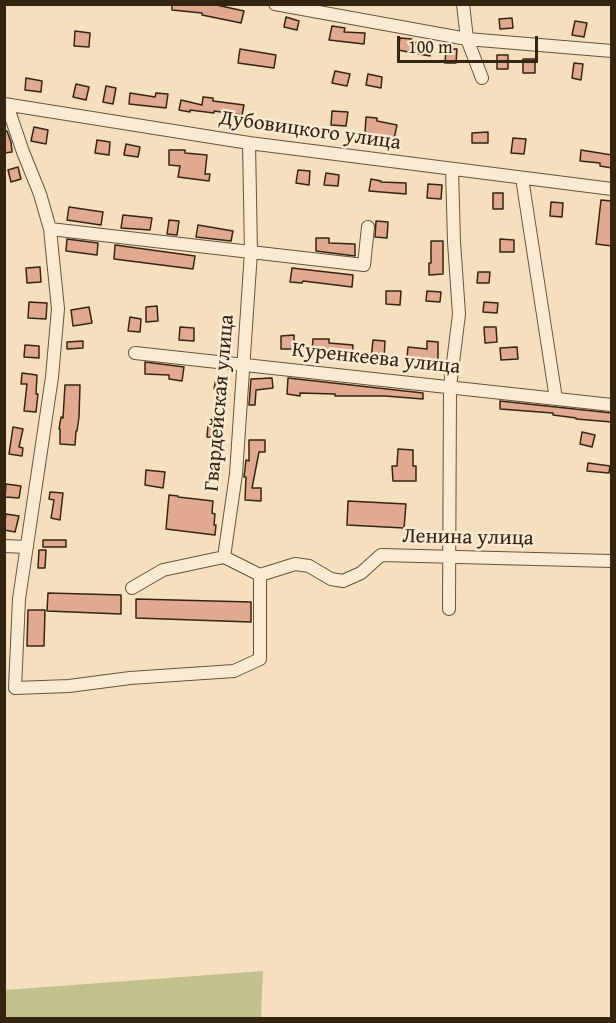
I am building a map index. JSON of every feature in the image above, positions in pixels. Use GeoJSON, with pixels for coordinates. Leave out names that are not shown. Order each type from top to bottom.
{"type":"FeatureCollection","features":[{"type":"Feature","properties":{"kind":"street"},"geometry":{"type":"LineString","coordinates":[[275,4],[467,39],[612,51]]}},
{"type":"Feature","properties":{"kind":"street"},"geometry":{"type":"LineString","coordinates":[[463,4],[467,39],[482,78]]}},
{"type":"Feature","properties":{"kind":"street"},"geometry":{"type":"LineString","coordinates":[[6,105],[22,152],[40,194],[50,229],[58,309],[10,688],[69,686],[129,678],[234,671],[260,659],[260,575],[224,557],[163,570],[132,588]]}},
{"type":"Feature","properties":{"kind":"street","name":"Дубовицкого улица"},"geometry":{"type":"LineString","coordinates":[[6,105],[249,143],[612,189]]}},
{"type":"Feature","properties":{"kind":"street","name":"Гвардейская улица"},"geometry":{"type":"LineString","coordinates":[[224,557],[236,474],[251,252],[249,143]]}},
{"type":"Feature","properties":{"kind":"street"},"geometry":{"type":"LineString","coordinates":[[449,609],[450,387],[459,314],[452,169]]}},
{"type":"Feature","properties":{"kind":"street"},"geometry":{"type":"LineString","coordinates":[[522,178],[556,399]]}},
{"type":"Feature","properties":{"kind":"street"},"geometry":{"type":"LineString","coordinates":[[50,229],[364,265],[368,227]]}},
{"type":"Feature","properties":{"kind":"street","name":"Куренкеева улица"},"geometry":{"type":"LineString","coordinates":[[135,353],[612,405]]}},
{"type":"Feature","properties":{"kind":"street"},"geometry":{"type":"LineString","coordinates":[[4,546],[27,547]]}},
{"type":"Feature","properties":{"kind":"street","name":"Ленина улица"},"geometry":{"type":"LineString","coordinates":[[260,575],[295,564],[309,566],[331,579],[343,581],[361,573],[381,555],[612,561]]}},
{"type":"Feature","properties":{"kind":"shaded area"},"geometry":{"type":"Polygon","coordinates":[[[263,971],[261,1018],[5,1018],[5,990],[263,971]]]}},
{"type":"Feature","properties":{"kind":"building"},"geometry":{"type":"Polygon","coordinates":[[[172,4],[212,4],[244,11],[241,23],[202,15],[202,13],[172,10],[172,4]]]}},
{"type":"Feature","properties":{"kind":"building"},"geometry":{"type":"Polygon","coordinates":[[[286,17],[299,21],[297,30],[284,27],[286,17]]]}},
{"type":"Feature","properties":{"kind":"building"},"geometry":{"type":"Polygon","coordinates":[[[512,18],[513,28],[500,29],[499,19],[512,18]]]}},
{"type":"Feature","properties":{"kind":"building"},"geometry":{"type":"Polygon","coordinates":[[[575,21],[587,23],[584,37],[572,35],[575,21]]]}},
{"type":"Feature","properties":{"kind":"building"},"geometry":{"type":"Polygon","coordinates":[[[332,26],[345,28],[344,32],[365,33],[364,44],[329,40],[332,26]]]}},
{"type":"Feature","properties":{"kind":"building"},"geometry":{"type":"Polygon","coordinates":[[[75,31],[90,33],[89,47],[74,46],[75,31]]]}},
{"type":"Feature","properties":{"kind":"building"},"geometry":{"type":"Polygon","coordinates":[[[400,38],[412,39],[411,42],[431,44],[430,56],[398,50],[400,38]]]}},
{"type":"Feature","properties":{"kind":"building"},"geometry":{"type":"Polygon","coordinates":[[[240,49],[276,55],[274,68],[238,63],[240,49]]]}},
{"type":"Feature","properties":{"kind":"building"},"geometry":{"type":"Polygon","coordinates":[[[446,49],[457,49],[456,63],[445,63],[446,49]]]}},
{"type":"Feature","properties":{"kind":"building"},"geometry":{"type":"Polygon","coordinates":[[[497,55],[508,55],[508,69],[497,69],[497,55]]]}},
{"type":"Feature","properties":{"kind":"building"},"geometry":{"type":"Polygon","coordinates":[[[523,59],[535,59],[535,73],[523,73],[523,59]]]}},
{"type":"Feature","properties":{"kind":"building"},"geometry":{"type":"Polygon","coordinates":[[[574,63],[583,64],[581,80],[572,78],[574,63]]]}},
{"type":"Feature","properties":{"kind":"building"},"geometry":{"type":"Polygon","coordinates":[[[335,71],[350,74],[347,86],[332,83],[335,71]]]}},
{"type":"Feature","properties":{"kind":"building"},"geometry":{"type":"Polygon","coordinates":[[[368,74],[382,77],[381,88],[366,85],[368,74]]]}},
{"type":"Feature","properties":{"kind":"building"},"geometry":{"type":"Polygon","coordinates":[[[26,78],[42,81],[41,92],[25,90],[26,78]]]}},
{"type":"Feature","properties":{"kind":"building"},"geometry":{"type":"Polygon","coordinates":[[[76,84],[89,87],[86,100],[73,97],[76,84]]]}},
{"type":"Feature","properties":{"kind":"building"},"geometry":{"type":"Polygon","coordinates":[[[106,86],[116,88],[113,104],[103,102],[106,86]]]}},
{"type":"Feature","properties":{"kind":"building"},"geometry":{"type":"Polygon","coordinates":[[[130,93],[155,97],[156,93],[168,94],[166,108],[129,104],[130,93]]]}},
{"type":"Feature","properties":{"kind":"building"},"geometry":{"type":"Polygon","coordinates":[[[203,97],[213,98],[213,101],[244,105],[242,115],[179,110],[181,100],[202,105],[203,97]]]}},
{"type":"Feature","properties":{"kind":"building"},"geometry":{"type":"Polygon","coordinates":[[[332,111],[348,112],[346,126],[331,125],[332,111]]]}},
{"type":"Feature","properties":{"kind":"building"},"geometry":{"type":"Polygon","coordinates":[[[366,117],[397,125],[394,139],[365,133],[366,117]]]}},
{"type":"Feature","properties":{"kind":"building"},"geometry":{"type":"Polygon","coordinates":[[[34,127],[48,130],[46,144],[31,141],[34,127]]]}},
{"type":"Feature","properties":{"kind":"building"},"geometry":{"type":"Polygon","coordinates":[[[4,131],[7,131],[12,152],[4,153],[4,131]]]}},
{"type":"Feature","properties":{"kind":"building"},"geometry":{"type":"Polygon","coordinates":[[[488,132],[488,143],[472,143],[472,133],[488,132]]]}},
{"type":"Feature","properties":{"kind":"building"},"geometry":{"type":"Polygon","coordinates":[[[513,138],[526,139],[524,154],[511,153],[513,138]]]}},
{"type":"Feature","properties":{"kind":"building"},"geometry":{"type":"Polygon","coordinates":[[[97,140],[110,142],[109,155],[95,153],[97,140]]]}},
{"type":"Feature","properties":{"kind":"building"},"geometry":{"type":"Polygon","coordinates":[[[126,144],[140,147],[138,157],[124,155],[126,144]]]}},
{"type":"Feature","properties":{"kind":"building"},"geometry":{"type":"Polygon","coordinates":[[[169,150],[185,150],[185,153],[207,155],[205,174],[210,174],[209,181],[178,177],[180,166],[169,165],[169,150]]]}},
{"type":"Feature","properties":{"kind":"building"},"geometry":{"type":"Polygon","coordinates":[[[581,150],[612,155],[612,168],[600,166],[600,163],[580,161],[581,150]]]}},
{"type":"Feature","properties":{"kind":"building"},"geometry":{"type":"Polygon","coordinates":[[[18,167],[21,179],[11,182],[8,170],[18,167]]]}},
{"type":"Feature","properties":{"kind":"building"},"geometry":{"type":"Polygon","coordinates":[[[298,170],[310,171],[309,185],[296,183],[298,170]]]}},
{"type":"Feature","properties":{"kind":"building"},"geometry":{"type":"Polygon","coordinates":[[[326,173],[339,175],[338,186],[324,185],[326,173]]]}},
{"type":"Feature","properties":{"kind":"building"},"geometry":{"type":"Polygon","coordinates":[[[371,179],[381,182],[406,183],[406,194],[369,191],[371,179]]]}},
{"type":"Feature","properties":{"kind":"building"},"geometry":{"type":"Polygon","coordinates":[[[428,184],[442,185],[441,199],[427,198],[428,184]]]}},
{"type":"Feature","properties":{"kind":"building"},"geometry":{"type":"Polygon","coordinates":[[[493,193],[503,193],[503,209],[493,209],[493,193]]]}},
{"type":"Feature","properties":{"kind":"building"},"geometry":{"type":"Polygon","coordinates":[[[601,200],[612,201],[612,246],[596,244],[601,200]]]}},
{"type":"Feature","properties":{"kind":"building"},"geometry":{"type":"Polygon","coordinates":[[[551,202],[563,203],[562,217],[550,216],[551,202]]]}},
{"type":"Feature","properties":{"kind":"building"},"geometry":{"type":"Polygon","coordinates":[[[69,207],[103,212],[101,225],[67,220],[69,207]]]}},
{"type":"Feature","properties":{"kind":"building"},"geometry":{"type":"Polygon","coordinates":[[[123,215],[152,218],[150,230],[121,228],[123,215]]]}},
{"type":"Feature","properties":{"kind":"building"},"geometry":{"type":"Polygon","coordinates":[[[169,220],[179,221],[177,235],[167,234],[169,220]]]}},
{"type":"Feature","properties":{"kind":"building"},"geometry":{"type":"Polygon","coordinates":[[[376,221],[388,222],[387,238],[375,237],[376,221]]]}},
{"type":"Feature","properties":{"kind":"building"},"geometry":{"type":"Polygon","coordinates":[[[198,225],[233,231],[231,241],[196,237],[198,225]]]}},
{"type":"Feature","properties":{"kind":"building"},"geometry":{"type":"Polygon","coordinates":[[[316,238],[329,238],[329,243],[355,244],[355,256],[316,251],[316,238]]]}},
{"type":"Feature","properties":{"kind":"building"},"geometry":{"type":"Polygon","coordinates":[[[67,239],[98,243],[97,255],[66,251],[67,239]]]}},
{"type":"Feature","properties":{"kind":"building"},"geometry":{"type":"Polygon","coordinates":[[[500,239],[514,240],[514,252],[500,252],[500,239]]]}},
{"type":"Feature","properties":{"kind":"building"},"geometry":{"type":"Polygon","coordinates":[[[431,241],[443,241],[443,274],[429,275],[431,241]]]}},
{"type":"Feature","properties":{"kind":"building"},"geometry":{"type":"Polygon","coordinates":[[[115,245],[195,256],[193,269],[114,259],[115,245]]]}},
{"type":"Feature","properties":{"kind":"building"},"geometry":{"type":"Polygon","coordinates":[[[40,267],[41,282],[27,283],[26,268],[40,267]]]}},
{"type":"Feature","properties":{"kind":"building"},"geometry":{"type":"Polygon","coordinates":[[[292,268],[353,275],[352,287],[303,281],[302,283],[290,282],[292,268]]]}},
{"type":"Feature","properties":{"kind":"building"},"geometry":{"type":"Polygon","coordinates":[[[478,272],[490,272],[489,283],[477,283],[478,272]]]}},
{"type":"Feature","properties":{"kind":"building"},"geometry":{"type":"Polygon","coordinates":[[[386,291],[401,291],[400,305],[386,304],[386,291]]]}},
{"type":"Feature","properties":{"kind":"building"},"geometry":{"type":"Polygon","coordinates":[[[427,291],[441,292],[440,302],[426,301],[427,291]]]}},
{"type":"Feature","properties":{"kind":"building"},"geometry":{"type":"Polygon","coordinates":[[[29,302],[47,303],[46,319],[28,318],[29,302]]]}},
{"type":"Feature","properties":{"kind":"building"},"geometry":{"type":"Polygon","coordinates":[[[484,302],[498,303],[497,313],[483,312],[484,302]]]}},
{"type":"Feature","properties":{"kind":"building"},"geometry":{"type":"Polygon","coordinates":[[[157,306],[158,321],[146,322],[146,307],[157,306]]]}},
{"type":"Feature","properties":{"kind":"building"},"geometry":{"type":"Polygon","coordinates":[[[89,307],[92,323],[73,326],[71,310],[89,307]]]}},
{"type":"Feature","properties":{"kind":"building"},"geometry":{"type":"Polygon","coordinates":[[[130,317],[141,319],[140,332],[128,331],[130,317]]]}},
{"type":"Feature","properties":{"kind":"building"},"geometry":{"type":"Polygon","coordinates":[[[180,327],[194,328],[194,341],[179,340],[180,327]]]}},
{"type":"Feature","properties":{"kind":"building"},"geometry":{"type":"Polygon","coordinates":[[[484,327],[496,327],[497,342],[485,343],[484,327]]]}},
{"type":"Feature","properties":{"kind":"building"},"geometry":{"type":"Polygon","coordinates":[[[294,335],[294,349],[281,349],[281,336],[294,335]]]}},
{"type":"Feature","properties":{"kind":"building"},"geometry":{"type":"Polygon","coordinates":[[[313,339],[329,339],[329,343],[353,345],[352,359],[341,358],[342,352],[312,350],[313,339]]]}},
{"type":"Feature","properties":{"kind":"building"},"geometry":{"type":"Polygon","coordinates":[[[373,340],[385,341],[384,361],[371,360],[373,340]]]}},
{"type":"Feature","properties":{"kind":"building"},"geometry":{"type":"Polygon","coordinates":[[[83,341],[83,348],[67,349],[67,342],[83,341]]]}},
{"type":"Feature","properties":{"kind":"building"},"geometry":{"type":"Polygon","coordinates":[[[427,341],[438,342],[438,360],[407,358],[408,347],[427,349],[427,341]]]}},
{"type":"Feature","properties":{"kind":"building"},"geometry":{"type":"Polygon","coordinates":[[[25,345],[39,346],[39,358],[24,357],[25,345]]]}},
{"type":"Feature","properties":{"kind":"building"},"geometry":{"type":"Polygon","coordinates":[[[517,347],[518,359],[501,360],[500,348],[517,347]]]}},
{"type":"Feature","properties":{"kind":"building"},"geometry":{"type":"Polygon","coordinates":[[[145,362],[184,367],[182,381],[169,379],[169,375],[145,374],[145,362]]]}},
{"type":"Feature","properties":{"kind":"building"},"geometry":{"type":"Polygon","coordinates":[[[22,373],[37,375],[36,412],[24,411],[27,384],[21,384],[22,373]]]}},
{"type":"Feature","properties":{"kind":"building"},"geometry":{"type":"Polygon","coordinates":[[[272,378],[273,388],[256,390],[255,405],[249,405],[251,379],[272,378]]]}},
{"type":"Feature","properties":{"kind":"building"},"geometry":{"type":"Polygon","coordinates":[[[288,378],[423,393],[423,399],[287,394],[288,378]]]}},
{"type":"Feature","properties":{"kind":"building"},"geometry":{"type":"Polygon","coordinates":[[[216,379],[227,381],[225,391],[214,389],[216,379]]]}},
{"type":"Feature","properties":{"kind":"building"},"geometry":{"type":"Polygon","coordinates":[[[65,385],[80,385],[75,445],[60,444],[59,429],[61,417],[63,418],[65,385]]]}},
{"type":"Feature","properties":{"kind":"building"},"geometry":{"type":"Polygon","coordinates":[[[500,401],[612,413],[612,422],[576,419],[553,415],[553,413],[500,409],[500,401]]]}},
{"type":"Feature","properties":{"kind":"building"},"geometry":{"type":"Polygon","coordinates":[[[208,425],[223,427],[222,438],[207,437],[208,425]]]}},
{"type":"Feature","properties":{"kind":"building"},"geometry":{"type":"Polygon","coordinates":[[[13,427],[23,429],[19,447],[23,448],[22,456],[9,454],[13,427]]]}},
{"type":"Feature","properties":{"kind":"building"},"geometry":{"type":"Polygon","coordinates":[[[582,432],[595,435],[592,447],[580,444],[582,432]]]}},
{"type":"Feature","properties":{"kind":"building"},"geometry":{"type":"Polygon","coordinates":[[[249,440],[265,440],[265,452],[259,452],[252,488],[261,488],[261,501],[245,500],[246,477],[244,477],[246,460],[249,461],[249,440]]]}},
{"type":"Feature","properties":{"kind":"building"},"geometry":{"type":"Polygon","coordinates":[[[398,449],[413,450],[416,481],[393,481],[392,466],[397,466],[398,449]]]}},
{"type":"Feature","properties":{"kind":"building"},"geometry":{"type":"Polygon","coordinates":[[[588,463],[610,466],[609,473],[587,471],[588,463]]]}},
{"type":"Feature","properties":{"kind":"building"},"geometry":{"type":"Polygon","coordinates":[[[146,470],[165,472],[163,488],[145,485],[146,470]]]}},
{"type":"Feature","properties":{"kind":"building"},"geometry":{"type":"Polygon","coordinates":[[[6,484],[21,486],[19,498],[5,497],[6,484]]]}},
{"type":"Feature","properties":{"kind":"building"},"geometry":{"type":"Polygon","coordinates":[[[50,492],[63,493],[60,520],[51,518],[54,500],[49,499],[50,492]]]}},
{"type":"Feature","properties":{"kind":"building"},"geometry":{"type":"Polygon","coordinates":[[[169,495],[213,501],[215,535],[166,529],[169,495]]]}},
{"type":"Feature","properties":{"kind":"building"},"geometry":{"type":"Polygon","coordinates":[[[348,501],[406,504],[404,528],[347,525],[348,501]]]}},
{"type":"Feature","properties":{"kind":"building"},"geometry":{"type":"Polygon","coordinates":[[[6,514],[19,516],[15,532],[4,530],[6,514]]]}},
{"type":"Feature","properties":{"kind":"building"},"geometry":{"type":"Polygon","coordinates":[[[43,540],[66,540],[66,547],[43,547],[43,540]]]}},
{"type":"Feature","properties":{"kind":"building"},"geometry":{"type":"Polygon","coordinates":[[[39,550],[46,550],[45,568],[38,568],[39,550]]]}},
{"type":"Feature","properties":{"kind":"building"},"geometry":{"type":"Polygon","coordinates":[[[48,593],[121,595],[121,614],[47,611],[48,593]]]}},
{"type":"Feature","properties":{"kind":"building"},"geometry":{"type":"Polygon","coordinates":[[[136,599],[251,602],[251,622],[136,618],[136,599]]]}},
{"type":"Feature","properties":{"kind":"building"},"geometry":{"type":"Polygon","coordinates":[[[28,610],[45,610],[44,646],[27,646],[28,610]]]}}]}
